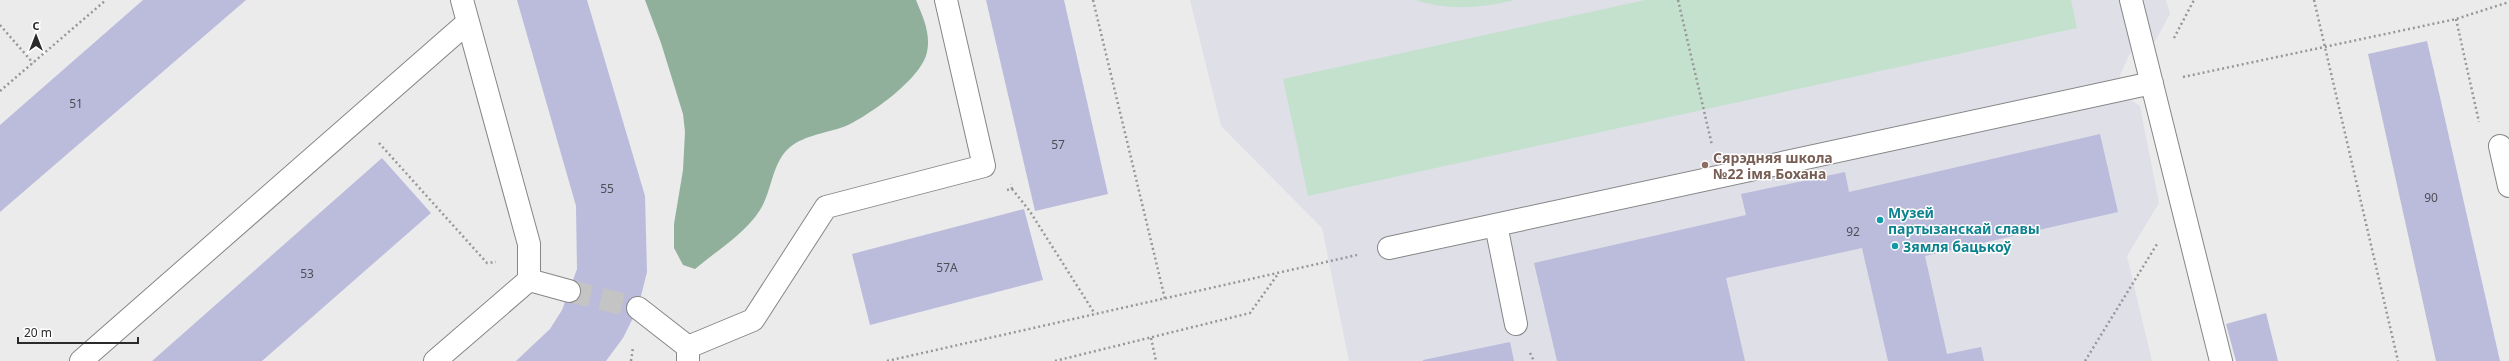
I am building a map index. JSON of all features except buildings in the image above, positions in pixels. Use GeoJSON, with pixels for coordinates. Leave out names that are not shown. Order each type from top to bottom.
{"type":"FeatureCollection","features":[{"type":"Feature","properties":{"kind":"lane"},"geometry":{"type":"LineString","coordinates":[[435,361],[529,280],[529,244],[462,0]]}},
{"type":"Feature","properties":{"kind":"lane"},"geometry":{"type":"LineString","coordinates":[[638,308],[688,354],[753,320],[826,207],[984,166],[946,0]]}},
{"type":"Feature","properties":{"kind":"lane"},"geometry":{"type":"LineString","coordinates":[[2131,0],[2221,361]]}},
{"type":"Feature","properties":{"kind":"lane"},"geometry":{"type":"LineString","coordinates":[[81,361],[468,22]]}},
{"type":"Feature","properties":{"kind":"lane"},"geometry":{"type":"LineString","coordinates":[[1389,248],[2152,84]]}},
{"type":"Feature","properties":{"kind":"lane"},"geometry":{"type":"LineString","coordinates":[[2500,146],[2509,186]]}},
{"type":"Feature","properties":{"kind":"lane"},"geometry":{"type":"LineString","coordinates":[[1496,225],[1516,324]]}},
{"type":"Feature","properties":{"kind":"lane"},"geometry":{"type":"LineString","coordinates":[[529,280],[569,291]]}},
{"type":"Feature","properties":{"kind":"path"},"geometry":{"type":"LineString","coordinates":[[0,91],[106,0]]}},
{"type":"Feature","properties":{"kind":"path"},"geometry":{"type":"LineString","coordinates":[[1093,0],[1165,299]]}},
{"type":"Feature","properties":{"kind":"path"},"geometry":{"type":"LineString","coordinates":[[1678,0],[1720,177]]}},
{"type":"Feature","properties":{"kind":"path"},"geometry":{"type":"LineString","coordinates":[[2314,0],[2398,361]]}},
{"type":"Feature","properties":{"kind":"path"},"geometry":{"type":"LineString","coordinates":[[2152,84],[2456,19],[2509,2]]}},
{"type":"Feature","properties":{"kind":"path"},"geometry":{"type":"LineString","coordinates":[[2456,19],[2480,126]]}},
{"type":"Feature","properties":{"kind":"path"},"geometry":{"type":"LineString","coordinates":[[0,25],[33,63]]}},
{"type":"Feature","properties":{"kind":"path"},"geometry":{"type":"LineString","coordinates":[[373,137],[487,263],[529,256]]}},
{"type":"Feature","properties":{"kind":"path"},"geometry":{"type":"LineString","coordinates":[[1012,189],[1029,210],[1095,314]]}},
{"type":"Feature","properties":{"kind":"path"},"geometry":{"type":"LineString","coordinates":[[2085,361],[2182,204]]}},
{"type":"Feature","properties":{"kind":"path"},"geometry":{"type":"LineString","coordinates":[[887,361],[1362,254]]}},
{"type":"Feature","properties":{"kind":"path"},"geometry":{"type":"LineString","coordinates":[[1055,361],[1250,313],[1278,274]]}},
{"type":"Feature","properties":{"kind":"path"},"geometry":{"type":"LineString","coordinates":[[1151,338],[1156,361]]}},
{"type":"Feature","properties":{"kind":"shaded area","name":"Сярэдняя школа №22 імя Бохана"},"geometry":{"type":"Polygon","coordinates":[[[1190,0],[2166,0],[2170,14],[2153,45],[2131,51],[2120,75],[2125,96],[2140,106],[2159,203],[2127,256],[2152,361],[1349,361],[1322,228],[1221,126],[1190,0]]]}},
{"type":"Feature","properties":{"kind":"green space"},"geometry":{"type":"Polygon","coordinates":[[[645,0],[916,0],[924,19],[927,32],[927,52],[916,73],[906,84],[882,104],[848,125],[802,140],[789,148],[779,161],[764,202],[754,219],[730,242],[695,269],[683,265],[674,248],[674,224],[683,170],[685,132],[683,114],[661,43],[645,0]]]}},
{"type":"Feature","properties":{"kind":"green space"},"geometry":{"type":"Polygon","coordinates":[[[1415,0],[1515,0],[1490,5],[1452,7],[1440,6],[1415,0]]]}},
{"type":"Feature","properties":{"kind":"green space"},"geometry":{"type":"Polygon","coordinates":[[[1645,0],[2071,0],[2077,28],[1308,196],[1283,79],[1645,0]]]}},
{"type":"Feature","properties":{"kind":"tunnel"},"geometry":{"type":"LineString","coordinates":[[569,291],[638,308]]}},
{"type":"Feature","properties":{"kind":"place","name":"Сярэдняя школа №22 імя Бохана"},"geometry":{"type":"Point","coordinates":[1705,165]}},
{"type":"Feature","properties":{"kind":"place","name":"Музей партызанскай славы"},"geometry":{"type":"Point","coordinates":[1880,220]}},
{"type":"Feature","properties":{"kind":"place","name":"Зямля бацькоў"},"geometry":{"type":"Point","coordinates":[1895,246]}}]}
